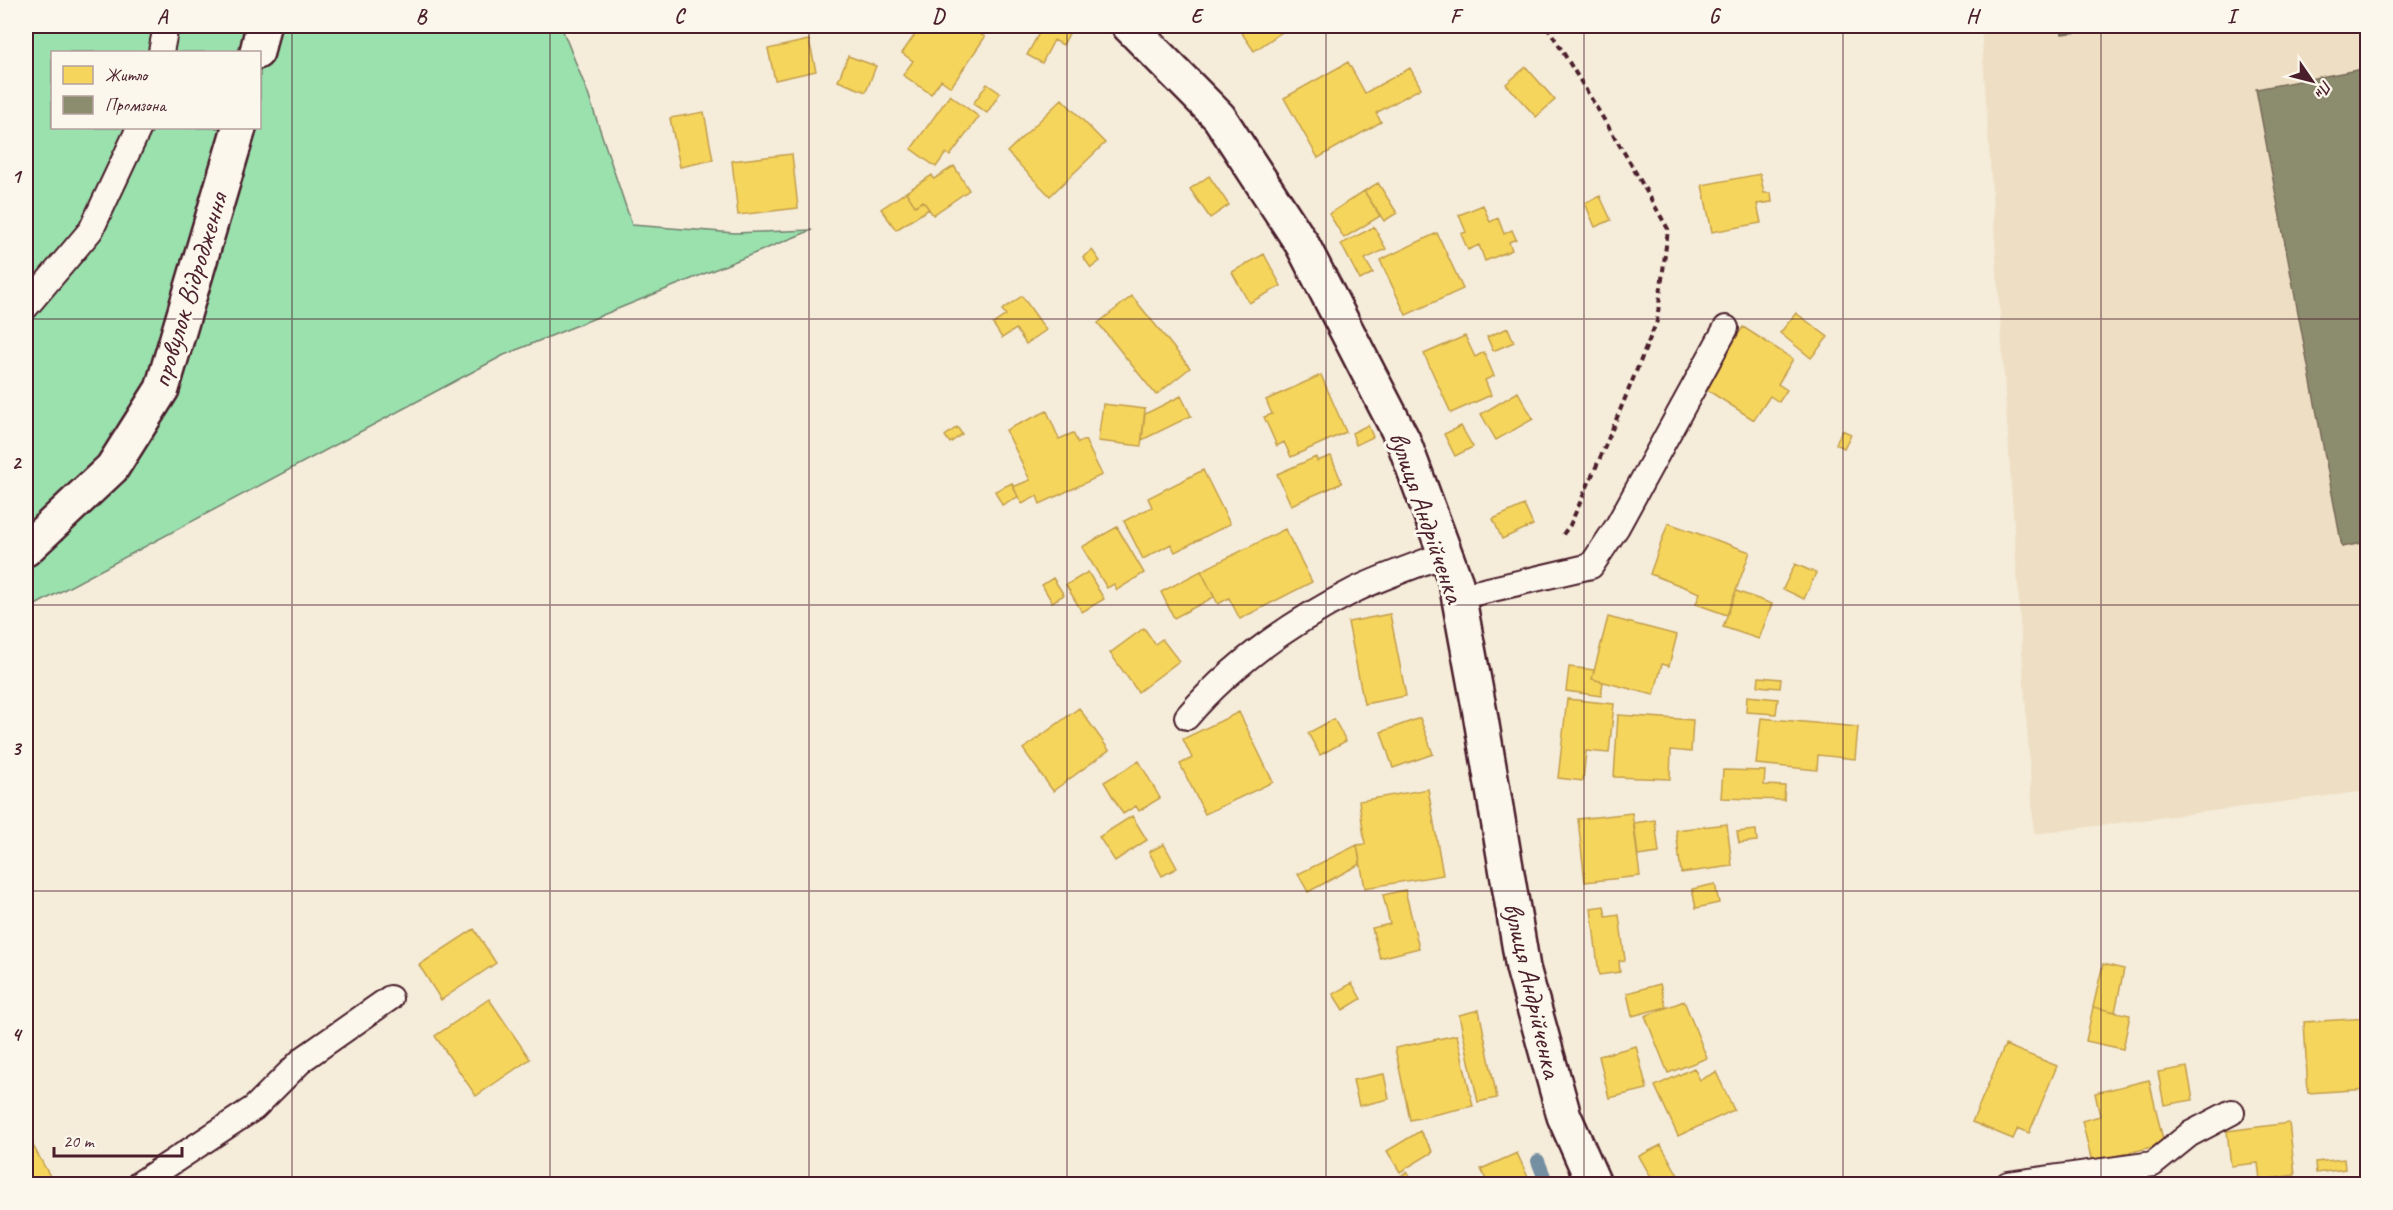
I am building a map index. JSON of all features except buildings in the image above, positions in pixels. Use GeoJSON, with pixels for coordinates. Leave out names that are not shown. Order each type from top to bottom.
{"type":"FeatureCollection","features":[{"type":"Feature","properties":{"kind":"street"},"geometry":{"type":"LineString","coordinates":[[257,51],[263,26]]}},
{"type":"Feature","properties":{"kind":"street","name":"вулиця Андрійченка"},"geometry":{"type":"LineString","coordinates":[[1128,26],[1219,117],[1302,244],[1403,441],[1456,583],[1523,968],[1564,1116],[1594,1185]]}},
{"type":"Feature","properties":{"kind":"street","name":"провулок Відродження"},"geometry":{"type":"LineString","coordinates":[[26,549],[112,468],[162,388],[239,129]]}},
{"type":"Feature","properties":{"kind":"lane"},"geometry":{"type":"LineString","coordinates":[[161,51],[166,26]]}},
{"type":"Feature","properties":{"kind":"lane"},"geometry":{"type":"LineString","coordinates":[[26,307],[91,230],[139,129]]}},
{"type":"Feature","properties":{"kind":"lane"},"geometry":{"type":"LineString","coordinates":[[1458,597],[1591,566],[1617,527],[1726,328]]}},
{"type":"Feature","properties":{"kind":"lane"},"geometry":{"type":"LineString","coordinates":[[1187,717],[1250,656],[1296,624],[1356,590],[1445,554]]}},
{"type":"Feature","properties":{"kind":"lane"},"geometry":{"type":"LineString","coordinates":[[139,1185],[254,1108],[303,1059],[390,998]]}},
{"type":"Feature","properties":{"kind":"lane"},"geometry":{"type":"LineString","coordinates":[[2008,1185],[2153,1164],[2190,1134],[2232,1112]]}},
{"type":"Feature","properties":{"kind":"path"},"geometry":{"type":"LineString","coordinates":[[1530,580],[1570,525],[1657,321],[1668,229],[1547,26]]}},
{"type":"Feature","properties":{"kind":"shaded area"},"geometry":{"type":"Polygon","coordinates":[[[1981,26],[2367,26],[2367,791],[2034,834],[1981,26]]]}},
{"type":"Feature","properties":{"kind":"green space"},"geometry":{"type":"Polygon","coordinates":[[[26,26],[561,26],[587,91],[632,225],[735,233],[812,230],[504,355],[26,610],[26,26]]]}},
{"type":"Feature","properties":{"kind":"waterway"},"geometry":{"type":"LineString","coordinates":[[1538,1161],[1547,1184]]}}]}
